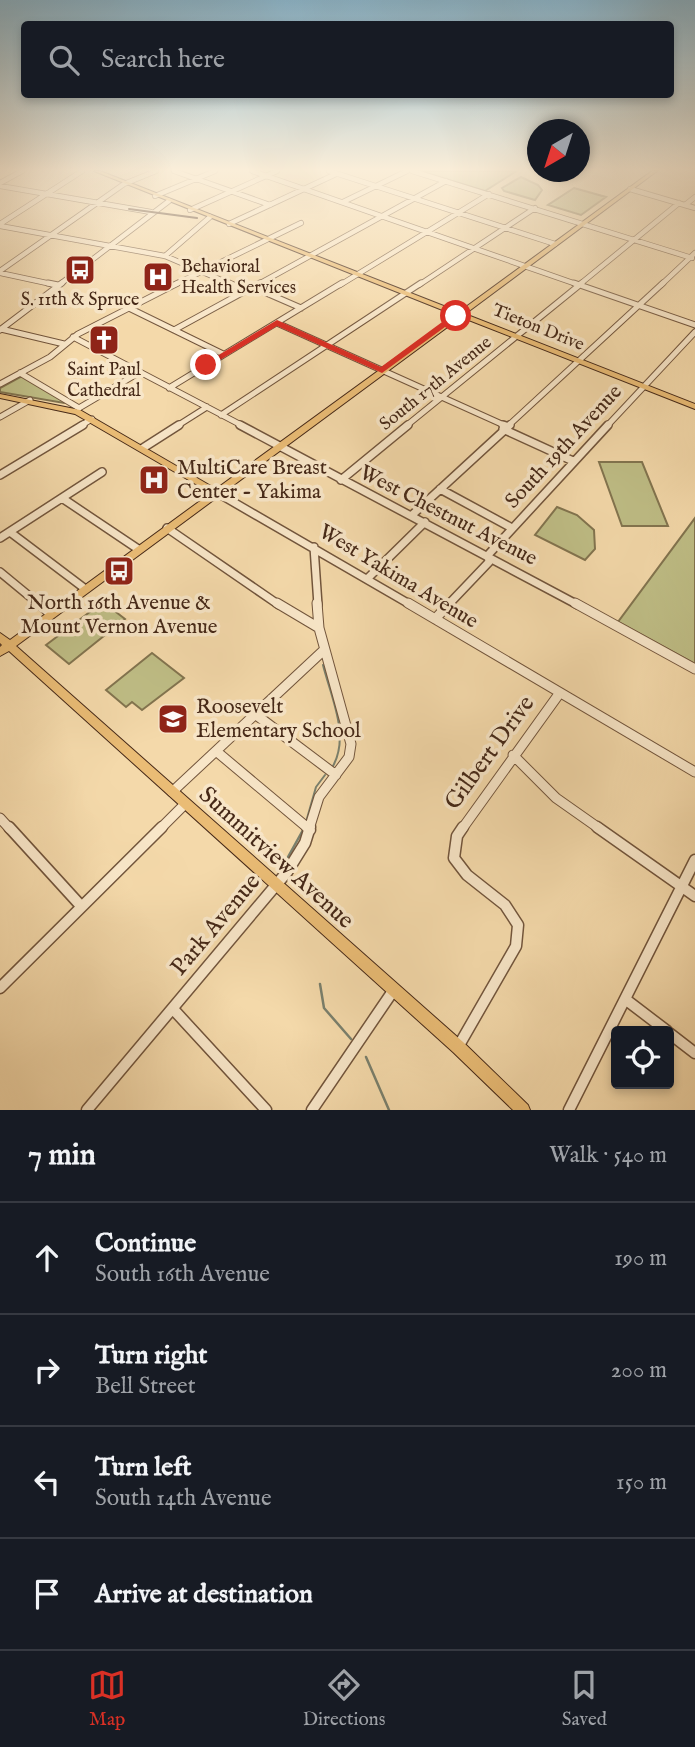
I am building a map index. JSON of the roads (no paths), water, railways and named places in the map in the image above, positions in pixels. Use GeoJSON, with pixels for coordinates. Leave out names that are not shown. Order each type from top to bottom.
{"type":"FeatureCollection","features":[{"type":"Feature","properties":{"kind":"main road","name":"Tieton Drive"},"geometry":{"type":"LineString","coordinates":[[226,223],[695,408]]}},
{"type":"Feature","properties":{"kind":"main road"},"geometry":{"type":"LineString","coordinates":[[3,645],[582,224]]}},
{"type":"Feature","properties":{"kind":"main road","name":"West Yakima Avenue"},"geometry":{"type":"LineString","coordinates":[[0,396],[78,410],[216,492]]}},
{"type":"Feature","properties":{"kind":"main road","name":"Summitview Avenue"},"geometry":{"type":"LineString","coordinates":[[3,645],[458,1047],[523,1110]]}},
{"type":"Feature","properties":{"kind":"street"},"geometry":{"type":"LineString","coordinates":[[0,272],[69,223]]}},
{"type":"Feature","properties":{"kind":"street"},"geometry":{"type":"LineString","coordinates":[[0,329],[137,223]]}},
{"type":"Feature","properties":{"kind":"street"},"geometry":{"type":"LineString","coordinates":[[165,256],[203,223]]}},
{"type":"Feature","properties":{"kind":"street"},"geometry":{"type":"LineString","coordinates":[[0,384],[50,357],[73,337],[265,238],[271,239],[302,223]]}},
{"type":"Feature","properties":{"kind":"street"},"geometry":{"type":"LineString","coordinates":[[174,330],[370,223]]}},
{"type":"Feature","properties":{"kind":"street"},"geometry":{"type":"LineString","coordinates":[[401,223],[695,325]]}},
{"type":"Feature","properties":{"kind":"street"},"geometry":{"type":"LineString","coordinates":[[169,388],[442,223]]}},
{"type":"Feature","properties":{"kind":"street"},"geometry":{"type":"LineString","coordinates":[[489,223],[555,244]]}},
{"type":"Feature","properties":{"kind":"street"},"geometry":{"type":"LineString","coordinates":[[221,415],[513,223]]}},
{"type":"Feature","properties":{"kind":"street"},"geometry":{"type":"LineString","coordinates":[[578,223],[693,256]]}},
{"type":"Feature","properties":{"kind":"street","name":"South 17th Avenue"},"geometry":{"type":"LineString","coordinates":[[341,480],[657,223]]}},
{"type":"Feature","properties":{"kind":"street"},"geometry":{"type":"LineString","coordinates":[[0,225],[165,256],[243,289],[250,288],[301,308]]}},
{"type":"Feature","properties":{"kind":"street"},"geometry":{"type":"LineString","coordinates":[[411,516],[577,360],[693,256]]}},
{"type":"Feature","properties":{"kind":"street"},"geometry":{"type":"LineString","coordinates":[[0,272],[58,285]]}},
{"type":"Feature","properties":{"kind":"street"},"geometry":{"type":"LineString","coordinates":[[129,308],[223,354]]}},
{"type":"Feature","properties":{"kind":"street"},"geometry":{"type":"LineString","coordinates":[[277,323],[443,397],[573,461]]}},
{"type":"Feature","properties":{"kind":"street"},"geometry":{"type":"LineString","coordinates":[[0,329],[64,344]]}},
{"type":"Feature","properties":{"kind":"street","name":"South 19th Avenue"},"geometry":{"type":"LineString","coordinates":[[435,619],[489,562],[488,555],[512,528],[695,332]]}},
{"type":"Feature","properties":{"kind":"street","name":"West Chestnut Avenue"},"geometry":{"type":"LineString","coordinates":[[73,337],[488,555],[695,669]]}},
{"type":"Feature","properties":{"kind":"street"},"geometry":{"type":"LineString","coordinates":[[20,373],[78,410],[140,372]]}},
{"type":"Feature","properties":{"kind":"street"},"geometry":{"type":"LineString","coordinates":[[0,417],[30,400]]}},
{"type":"Feature","properties":{"kind":"street"},"geometry":{"type":"LineString","coordinates":[[143,447],[207,407]]}},
{"type":"Feature","properties":{"kind":"street"},"geometry":{"type":"LineString","coordinates":[[0,475],[92,419]]}},
{"type":"Feature","properties":{"kind":"street"},"geometry":{"type":"LineString","coordinates":[[0,538],[102,472]]}},
{"type":"Feature","properties":{"kind":"street"},"geometry":{"type":"LineString","coordinates":[[440,489],[512,528]]}},
{"type":"Feature","properties":{"kind":"street","name":"West Yakima Avenue"},"geometry":{"type":"LineString","coordinates":[[216,492],[368,578],[559,694],[695,772]]}},
{"type":"Feature","properties":{"kind":"street"},"geometry":{"type":"LineString","coordinates":[[62,498],[138,549]]}},
{"type":"Feature","properties":{"kind":"street"},"geometry":{"type":"LineString","coordinates":[[368,578],[425,522]]}},
{"type":"Feature","properties":{"kind":"street"},"geometry":{"type":"LineString","coordinates":[[167,528],[303,621],[319,628]]}},
{"type":"Feature","properties":{"kind":"street"},"geometry":{"type":"LineString","coordinates":[[10,532],[84,588]]}},
{"type":"Feature","properties":{"kind":"street","name":"Park Avenue"},"geometry":{"type":"LineString","coordinates":[[88,1110],[276,887],[296,859],[319,797],[349,757],[351,744],[319,628],[314,547]]}},
{"type":"Feature","properties":{"kind":"street"},"geometry":{"type":"LineString","coordinates":[[0,572],[50,613]]}},
{"type":"Feature","properties":{"kind":"street"},"geometry":{"type":"LineString","coordinates":[[172,792],[324,650]]}},
{"type":"Feature","properties":{"kind":"street","name":"Gilbert Drive"},"geometry":{"type":"LineString","coordinates":[[458,1047],[516,946],[518,925],[505,905],[467,875],[454,858],[457,836],[559,694]]}},
{"type":"Feature","properties":{"kind":"street"},"geometry":{"type":"LineString","coordinates":[[255,714],[336,775]]}},
{"type":"Feature","properties":{"kind":"street"},"geometry":{"type":"LineString","coordinates":[[216,751],[307,827]]}},
{"type":"Feature","properties":{"kind":"street"},"geometry":{"type":"LineString","coordinates":[[513,755],[555,798],[695,896]]}},
{"type":"Feature","properties":{"kind":"street"},"geometry":{"type":"LineString","coordinates":[[0,988],[185,804]]}},
{"type":"Feature","properties":{"kind":"street"},"geometry":{"type":"LineString","coordinates":[[0,818],[81,906]]}},
{"type":"Feature","properties":{"kind":"street"},"geometry":{"type":"LineString","coordinates":[[569,1110],[695,860]]}},
{"type":"Feature","properties":{"kind":"street"},"geometry":{"type":"LineString","coordinates":[[312,1110],[393,991]]}},
{"type":"Feature","properties":{"kind":"street"},"geometry":{"type":"LineString","coordinates":[[625,999],[660,1026]]}},
{"type":"Feature","properties":{"kind":"street"},"geometry":{"type":"LineString","coordinates":[[173,1009],[266,1110]]}},
{"type":"Feature","properties":{"kind":"street"},"geometry":{"type":"LineString","coordinates":[[674,1037],[695,1053]]}},
{"type":"Feature","properties":{"kind":"waterway"},"geometry":{"type":"LineString","coordinates":[[323,665],[339,729],[340,742],[333,766]]}},
{"type":"Feature","properties":{"kind":"waterway"},"geometry":{"type":"LineString","coordinates":[[306,822],[316,787],[325,775]]}},
{"type":"Feature","properties":{"kind":"waterway"},"geometry":{"type":"LineString","coordinates":[[288,857],[303,830]]}},
{"type":"Feature","properties":{"kind":"waterway"},"geometry":{"type":"LineString","coordinates":[[320,984],[324,1008],[351,1039]]}},
{"type":"Feature","properties":{"kind":"waterway"},"geometry":{"type":"LineString","coordinates":[[366,1057],[389,1110]]}},
{"type":"Feature","properties":{"kind":"place","name":"S. 11th & Spruce"},"geometry":{"type":"Point","coordinates":[80,270]}},
{"type":"Feature","properties":{"kind":"place","name":"Behavioral Health Services"},"geometry":{"type":"Point","coordinates":[158,277]}},
{"type":"Feature","properties":{"kind":"place","name":"Saint Paul Cathedral"},"geometry":{"type":"Point","coordinates":[104,340]}},
{"type":"Feature","properties":{"kind":"place","name":"MultiCare Breast Center - Yakima"},"geometry":{"type":"Point","coordinates":[154,480]}},
{"type":"Feature","properties":{"kind":"place","name":"North 16th Avenue & Mount Vernon Avenue"},"geometry":{"type":"Point","coordinates":[119,571]}},
{"type":"Feature","properties":{"kind":"place","name":"Roosevelt Elementary School"},"geometry":{"type":"Point","coordinates":[173,719]}}]}
